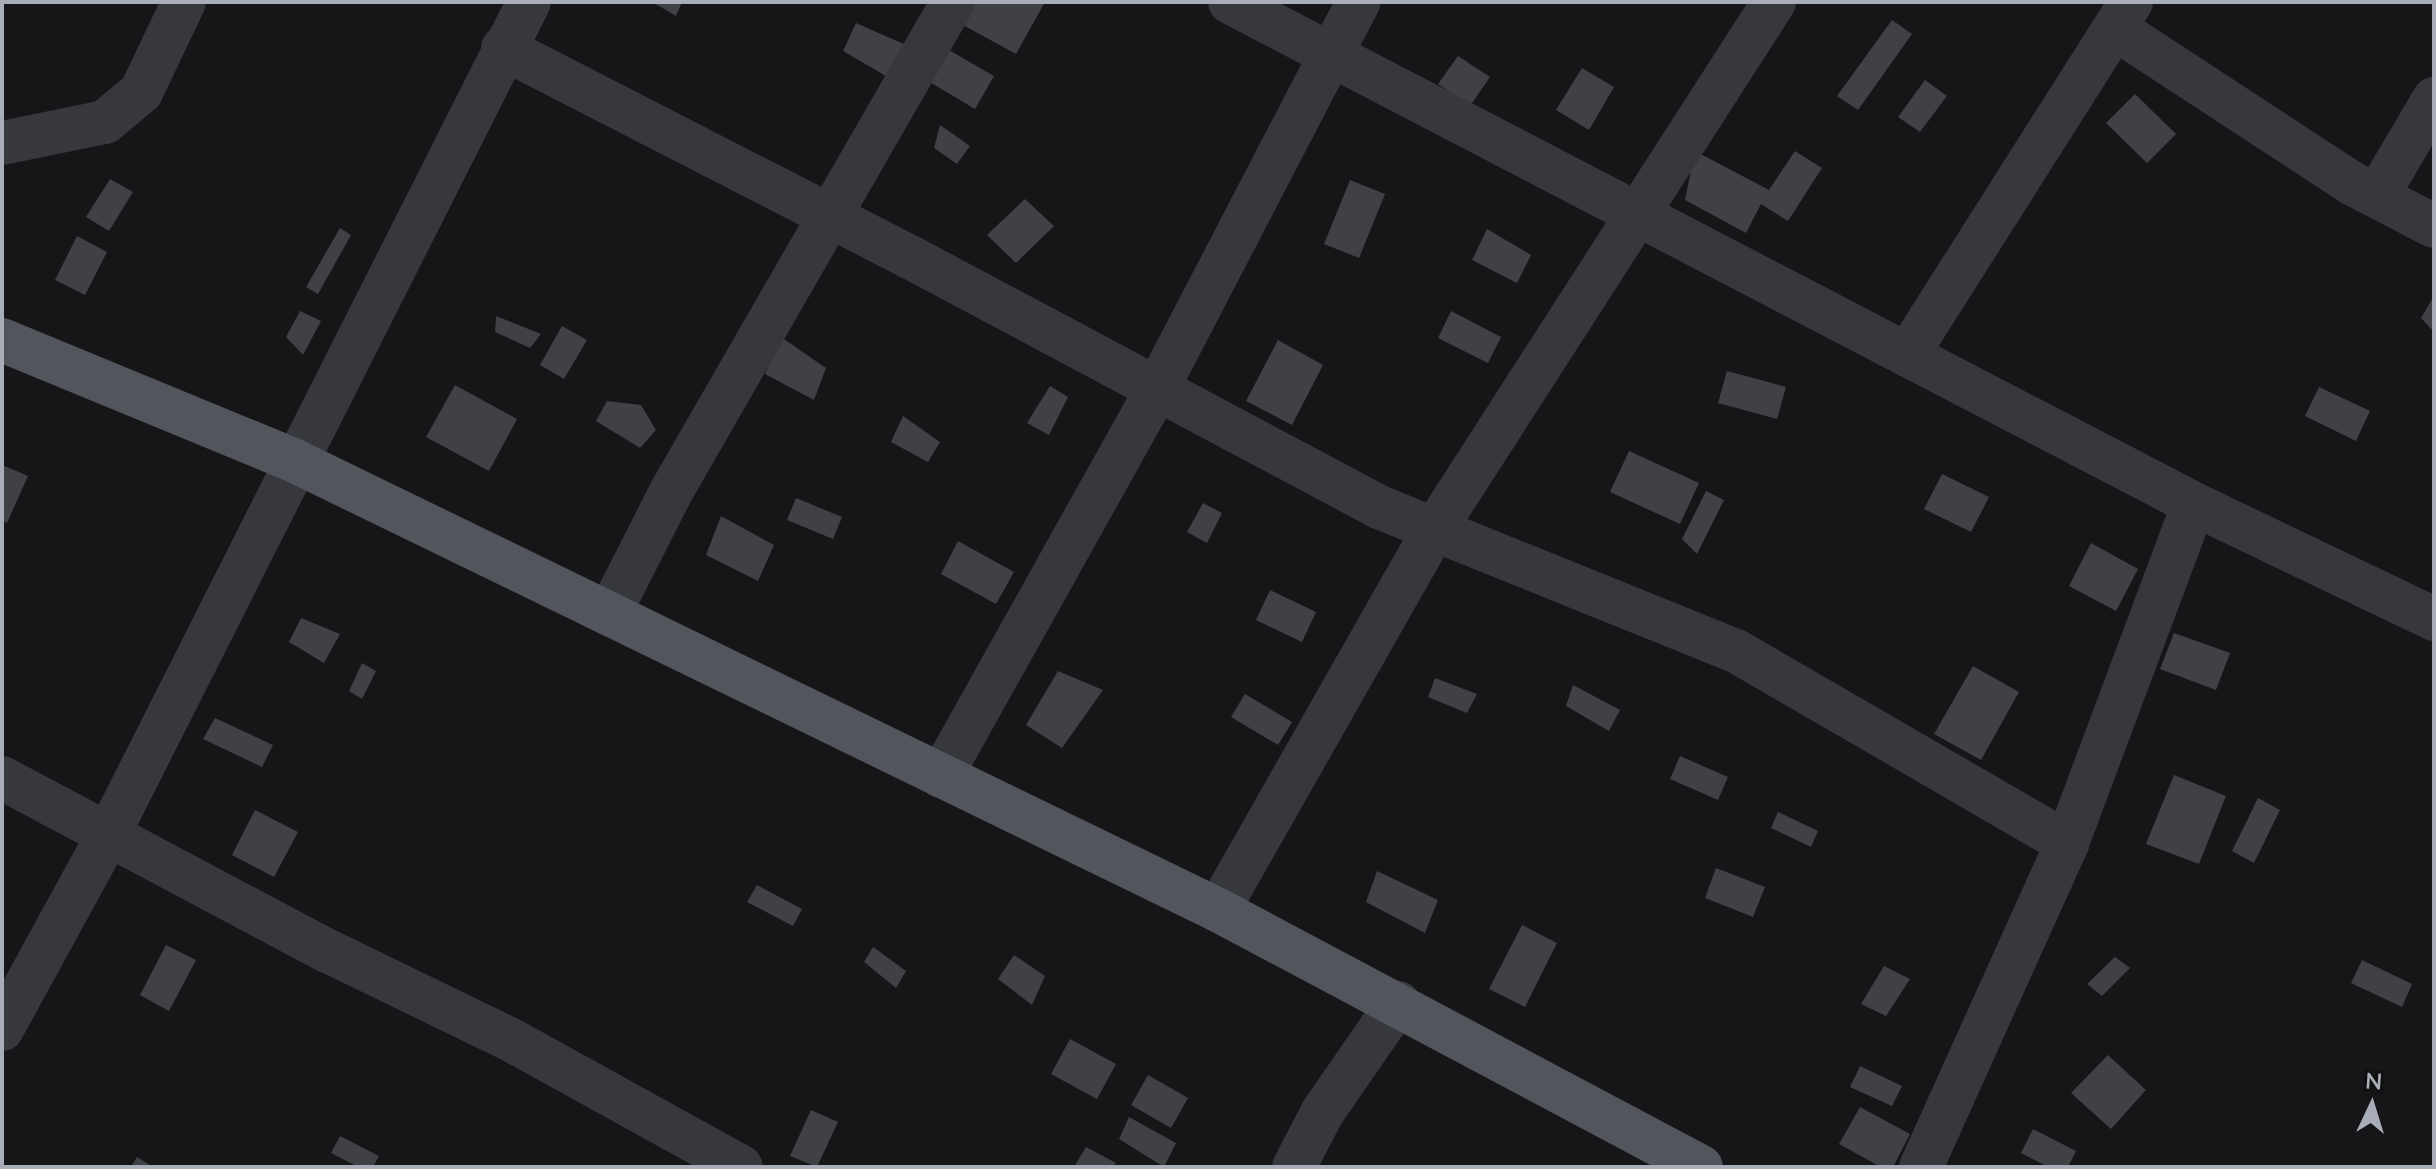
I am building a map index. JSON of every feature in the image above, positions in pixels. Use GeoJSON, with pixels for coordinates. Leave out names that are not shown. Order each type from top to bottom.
{"type":"FeatureCollection","features":[{"type":"Feature","properties":{"kind":"main road"},"geometry":{"type":"LineString","coordinates":[[2,340],[293,460],[1218,910],[1398,1003],[1701,1167]]}},
{"type":"Feature","properties":{"kind":"street"},"geometry":{"type":"LineString","coordinates":[[2,143],[105,122],[141,92],[184,2]]}},
{"type":"Feature","properties":{"kind":"street"},"geometry":{"type":"LineString","coordinates":[[2,1029],[108,835],[293,460],[529,2]]}},
{"type":"Feature","properties":{"kind":"street"},"geometry":{"type":"LineString","coordinates":[[609,614],[828,215],[953,2]]}},
{"type":"Feature","properties":{"kind":"street"},"geometry":{"type":"LineString","coordinates":[[1230,2],[2194,504],[2434,619]]}},
{"type":"Feature","properties":{"kind":"street"},"geometry":{"type":"LineString","coordinates":[[941,776],[1158,387],[1328,53],[1358,2]]}},
{"type":"Feature","properties":{"kind":"street"},"geometry":{"type":"LineString","coordinates":[[1218,910],[1433,532],[1634,213],[1774,2]]}},
{"type":"Feature","properties":{"kind":"street"},"geometry":{"type":"LineString","coordinates":[[1907,355],[2124,15],[2353,184],[2372,190],[2434,226]]}},
{"type":"Feature","properties":{"kind":"street"},"geometry":{"type":"LineString","coordinates":[[503,48],[1433,532],[1736,651],[2067,843]]}},
{"type":"Feature","properties":{"kind":"street"},"geometry":{"type":"LineString","coordinates":[[2372,190],[2384,184],[2434,99]]}},
{"type":"Feature","properties":{"kind":"street"},"geometry":{"type":"LineString","coordinates":[[1921,1167],[2067,843],[2194,504]]}},
{"type":"Feature","properties":{"kind":"street"},"geometry":{"type":"LineString","coordinates":[[2,778],[513,1041],[741,1167]]}},
{"type":"Feature","properties":{"kind":"street"},"geometry":{"type":"LineString","coordinates":[[1294,1167],[1322,1113],[1398,1003]]}},
{"type":"Feature","properties":{"kind":"building"},"geometry":{"type":"Polygon","coordinates":[[[652,2],[682,2],[676,16],[652,2]]]}},
{"type":"Feature","properties":{"kind":"building"},"geometry":{"type":"Polygon","coordinates":[[[975,2],[1045,2],[1016,54],[963,25],[975,2]]]}},
{"type":"Feature","properties":{"kind":"building"},"geometry":{"type":"Polygon","coordinates":[[[1892,20],[1912,34],[1858,110],[1837,96],[1892,20]]]}},
{"type":"Feature","properties":{"kind":"building"},"geometry":{"type":"Polygon","coordinates":[[[856,23],[906,45],[886,76],[843,51],[856,23]]]}},
{"type":"Feature","properties":{"kind":"building"},"geometry":{"type":"Polygon","coordinates":[[[947,49],[994,76],[975,109],[928,81],[947,49]]]}},
{"type":"Feature","properties":{"kind":"building"},"geometry":{"type":"Polygon","coordinates":[[[1458,56],[1490,77],[1470,106],[1438,84],[1458,56]]]}},
{"type":"Feature","properties":{"kind":"building"},"geometry":{"type":"Polygon","coordinates":[[[1582,68],[1614,87],[1589,130],[1556,110],[1582,68]]]}},
{"type":"Feature","properties":{"kind":"building"},"geometry":{"type":"Polygon","coordinates":[[[1925,80],[1947,96],[1920,132],[1898,117],[1925,80]]]}},
{"type":"Feature","properties":{"kind":"building"},"geometry":{"type":"Polygon","coordinates":[[[2135,94],[2176,134],[2147,163],[2106,123],[2135,94]]]}},
{"type":"Feature","properties":{"kind":"building"},"geometry":{"type":"Polygon","coordinates":[[[940,125],[970,146],[957,164],[934,148],[940,125]]]}},
{"type":"Feature","properties":{"kind":"building"},"geometry":{"type":"Polygon","coordinates":[[[1695,151],[1769,190],[1795,151],[1822,168],[1788,221],[1761,204],[1746,233],[1685,200],[1695,151]]]}},
{"type":"Feature","properties":{"kind":"building"},"geometry":{"type":"Polygon","coordinates":[[[110,179],[133,192],[109,231],[86,217],[110,179]]]}},
{"type":"Feature","properties":{"kind":"building"},"geometry":{"type":"Polygon","coordinates":[[[1350,180],[1385,194],[1359,258],[1324,244],[1350,180]]]}},
{"type":"Feature","properties":{"kind":"building"},"geometry":{"type":"Polygon","coordinates":[[[1025,199],[1054,226],[1016,263],[987,235],[1025,199]]]}},
{"type":"Feature","properties":{"kind":"building"},"geometry":{"type":"Polygon","coordinates":[[[340,228],[351,235],[318,294],[306,287],[340,228]]]}},
{"type":"Feature","properties":{"kind":"building"},"geometry":{"type":"Polygon","coordinates":[[[1487,229],[1531,255],[1517,283],[1472,260],[1487,229]]]}},
{"type":"Feature","properties":{"kind":"building"},"geometry":{"type":"Polygon","coordinates":[[[77,236],[107,252],[85,295],[55,280],[77,236]]]}},
{"type":"Feature","properties":{"kind":"building"},"geometry":{"type":"Polygon","coordinates":[[[2434,296],[2434,332],[2421,318],[2434,296]]]}},
{"type":"Feature","properties":{"kind":"building"},"geometry":{"type":"Polygon","coordinates":[[[300,311],[321,321],[303,355],[286,337],[300,311]]]}},
{"type":"Feature","properties":{"kind":"building"},"geometry":{"type":"Polygon","coordinates":[[[1451,311],[1501,337],[1488,363],[1438,338],[1451,311]]]}},
{"type":"Feature","properties":{"kind":"building"},"geometry":{"type":"Polygon","coordinates":[[[496,316],[541,334],[530,348],[495,332],[496,316]]]}},
{"type":"Feature","properties":{"kind":"building"},"geometry":{"type":"Polygon","coordinates":[[[562,326],[587,340],[564,379],[540,365],[562,326]]]}},
{"type":"Feature","properties":{"kind":"building"},"geometry":{"type":"Polygon","coordinates":[[[781,337],[826,368],[814,400],[765,374],[781,337]]]}},
{"type":"Feature","properties":{"kind":"building"},"geometry":{"type":"Polygon","coordinates":[[[1278,340],[1323,365],[1292,425],[1246,401],[1278,340]]]}},
{"type":"Feature","properties":{"kind":"building"},"geometry":{"type":"Polygon","coordinates":[[[1727,371],[1786,387],[1777,419],[1718,403],[1727,371]]]}},
{"type":"Feature","properties":{"kind":"building"},"geometry":{"type":"Polygon","coordinates":[[[455,385],[517,419],[489,471],[426,437],[455,385]]]}},
{"type":"Feature","properties":{"kind":"building"},"geometry":{"type":"Polygon","coordinates":[[[1050,386],[1068,397],[1049,435],[1027,423],[1050,386]]]}},
{"type":"Feature","properties":{"kind":"building"},"geometry":{"type":"Polygon","coordinates":[[[2319,387],[2370,411],[2356,441],[2305,416],[2319,387]]]}},
{"type":"Feature","properties":{"kind":"building"},"geometry":{"type":"Polygon","coordinates":[[[607,401],[641,405],[656,430],[640,448],[596,421],[607,401]]]}},
{"type":"Feature","properties":{"kind":"building"},"geometry":{"type":"Polygon","coordinates":[[[903,416],[940,442],[928,462],[891,442],[903,416]]]}},
{"type":"Feature","properties":{"kind":"building"},"geometry":{"type":"Polygon","coordinates":[[[1629,451],[1699,483],[1680,524],[1610,492],[1629,451]]]}},
{"type":"Feature","properties":{"kind":"building"},"geometry":{"type":"Polygon","coordinates":[[[2,465],[28,476],[7,523],[2,521],[2,465]]]}},
{"type":"Feature","properties":{"kind":"building"},"geometry":{"type":"Polygon","coordinates":[[[1942,474],[1989,497],[1971,532],[1924,509],[1942,474]]]}},
{"type":"Feature","properties":{"kind":"building"},"geometry":{"type":"Polygon","coordinates":[[[1706,491],[1724,500],[1697,554],[1682,539],[1706,491]]]}},
{"type":"Feature","properties":{"kind":"building"},"geometry":{"type":"Polygon","coordinates":[[[796,498],[842,517],[833,539],[787,520],[796,498]]]}},
{"type":"Feature","properties":{"kind":"building"},"geometry":{"type":"Polygon","coordinates":[[[1203,503],[1222,513],[1207,543],[1187,532],[1203,503]]]}},
{"type":"Feature","properties":{"kind":"building"},"geometry":{"type":"Polygon","coordinates":[[[721,516],[774,545],[758,581],[706,555],[721,516]]]}},
{"type":"Feature","properties":{"kind":"building"},"geometry":{"type":"Polygon","coordinates":[[[958,541],[1014,572],[996,604],[941,574],[958,541]]]}},
{"type":"Feature","properties":{"kind":"building"},"geometry":{"type":"Polygon","coordinates":[[[2091,543],[2138,569],[2116,611],[2069,586],[2091,543]]]}},
{"type":"Feature","properties":{"kind":"building"},"geometry":{"type":"Polygon","coordinates":[[[1270,590],[1316,612],[1302,642],[1256,620],[1270,590]]]}},
{"type":"Feature","properties":{"kind":"building"},"geometry":{"type":"Polygon","coordinates":[[[301,618],[340,634],[324,663],[289,642],[301,618]]]}},
{"type":"Feature","properties":{"kind":"building"},"geometry":{"type":"Polygon","coordinates":[[[2174,633],[2230,653],[2216,690],[2160,669],[2174,633]]]}},
{"type":"Feature","properties":{"kind":"building"},"geometry":{"type":"Polygon","coordinates":[[[362,663],[376,671],[362,699],[349,691],[362,663]]]}},
{"type":"Feature","properties":{"kind":"building"},"geometry":{"type":"Polygon","coordinates":[[[1973,666],[2019,692],[1981,760],[1934,734],[1973,666]]]}},
{"type":"Feature","properties":{"kind":"building"},"geometry":{"type":"Polygon","coordinates":[[[1058,671],[1103,690],[1062,748],[1026,725],[1058,671]]]}},
{"type":"Feature","properties":{"kind":"building"},"geometry":{"type":"Polygon","coordinates":[[[1435,678],[1477,694],[1467,713],[1428,697],[1435,678]]]}},
{"type":"Feature","properties":{"kind":"building"},"geometry":{"type":"Polygon","coordinates":[[[1573,685],[1620,710],[1609,731],[1566,706],[1573,685]]]}},
{"type":"Feature","properties":{"kind":"building"},"geometry":{"type":"Polygon","coordinates":[[[1245,694],[1292,722],[1278,745],[1231,717],[1245,694]]]}},
{"type":"Feature","properties":{"kind":"building"},"geometry":{"type":"Polygon","coordinates":[[[215,718],[273,745],[262,767],[203,739],[215,718]]]}},
{"type":"Feature","properties":{"kind":"building"},"geometry":{"type":"Polygon","coordinates":[[[1680,756],[1728,777],[1718,800],[1670,779],[1680,756]]]}},
{"type":"Feature","properties":{"kind":"building"},"geometry":{"type":"Polygon","coordinates":[[[2174,775],[2226,796],[2199,864],[2146,844],[2174,775]]]}},
{"type":"Feature","properties":{"kind":"building"},"geometry":{"type":"Polygon","coordinates":[[[2258,798],[2280,810],[2254,863],[2232,851],[2258,798]]]}},
{"type":"Feature","properties":{"kind":"building"},"geometry":{"type":"Polygon","coordinates":[[[255,810],[298,832],[274,877],[232,855],[255,810]]]}},
{"type":"Feature","properties":{"kind":"building"},"geometry":{"type":"Polygon","coordinates":[[[1778,812],[1818,831],[1811,847],[1771,828],[1778,812]]]}},
{"type":"Feature","properties":{"kind":"building"},"geometry":{"type":"Polygon","coordinates":[[[1716,868],[1765,887],[1753,917],[1705,898],[1716,868]]]}},
{"type":"Feature","properties":{"kind":"building"},"geometry":{"type":"Polygon","coordinates":[[[1377,871],[1438,900],[1425,933],[1366,902],[1377,871]]]}},
{"type":"Feature","properties":{"kind":"building"},"geometry":{"type":"Polygon","coordinates":[[[757,885],[802,909],[793,926],[747,902],[757,885]]]}},
{"type":"Feature","properties":{"kind":"building"},"geometry":{"type":"Polygon","coordinates":[[[1522,925],[1557,943],[1525,1007],[1489,989],[1522,925]]]}},
{"type":"Feature","properties":{"kind":"building"},"geometry":{"type":"Polygon","coordinates":[[[166,945],[196,960],[169,1011],[140,995],[166,945]]]}},
{"type":"Feature","properties":{"kind":"building"},"geometry":{"type":"Polygon","coordinates":[[[873,947],[906,971],[896,988],[864,962],[873,947]]]}},
{"type":"Feature","properties":{"kind":"building"},"geometry":{"type":"Polygon","coordinates":[[[1014,955],[1045,976],[1032,1005],[998,979],[1014,955]]]}},
{"type":"Feature","properties":{"kind":"building"},"geometry":{"type":"Polygon","coordinates":[[[2115,957],[2130,968],[2102,996],[2087,984],[2115,957]]]}},
{"type":"Feature","properties":{"kind":"building"},"geometry":{"type":"Polygon","coordinates":[[[2362,960],[2412,984],[2402,1007],[2351,983],[2362,960]]]}},
{"type":"Feature","properties":{"kind":"building"},"geometry":{"type":"Polygon","coordinates":[[[1884,966],[1910,979],[1886,1016],[1861,1004],[1884,966]]]}},
{"type":"Feature","properties":{"kind":"building"},"geometry":{"type":"Polygon","coordinates":[[[1070,1039],[1116,1064],[1097,1099],[1051,1074],[1070,1039]]]}},
{"type":"Feature","properties":{"kind":"building"},"geometry":{"type":"Polygon","coordinates":[[[2108,1055],[2146,1090],[2111,1129],[2071,1093],[2108,1055]]]}},
{"type":"Feature","properties":{"kind":"building"},"geometry":{"type":"Polygon","coordinates":[[[1860,1066],[1902,1086],[1892,1106],[1850,1087],[1860,1066]]]}},
{"type":"Feature","properties":{"kind":"building"},"geometry":{"type":"Polygon","coordinates":[[[1148,1075],[1188,1098],[1171,1128],[1131,1105],[1148,1075]]]}},
{"type":"Feature","properties":{"kind":"building"},"geometry":{"type":"Polygon","coordinates":[[[1860,1107],[1910,1134],[1893,1167],[1881,1167],[1839,1144],[1860,1107]]]}},
{"type":"Feature","properties":{"kind":"building"},"geometry":{"type":"Polygon","coordinates":[[[811,1110],[838,1122],[817,1167],[790,1156],[811,1110]]]}},
{"type":"Feature","properties":{"kind":"building"},"geometry":{"type":"Polygon","coordinates":[[[1129,1117],[1176,1143],[1164,1167],[1119,1139],[1129,1117]]]}},
{"type":"Feature","properties":{"kind":"building"},"geometry":{"type":"Polygon","coordinates":[[[2033,1129],[2076,1151],[2068,1167],[2048,1167],[2021,1153],[2033,1129]]]}},
{"type":"Feature","properties":{"kind":"building"},"geometry":{"type":"Polygon","coordinates":[[[340,1136],[379,1156],[373,1167],[358,1167],[331,1153],[340,1136]]]}},
{"type":"Feature","properties":{"kind":"building"},"geometry":{"type":"Polygon","coordinates":[[[1086,1147],[1116,1163],[1113,1167],[1074,1167],[1086,1147]]]}},
{"type":"Feature","properties":{"kind":"building"},"geometry":{"type":"Polygon","coordinates":[[[137,1157],[153,1167],[131,1167],[137,1157]]]}}]}
